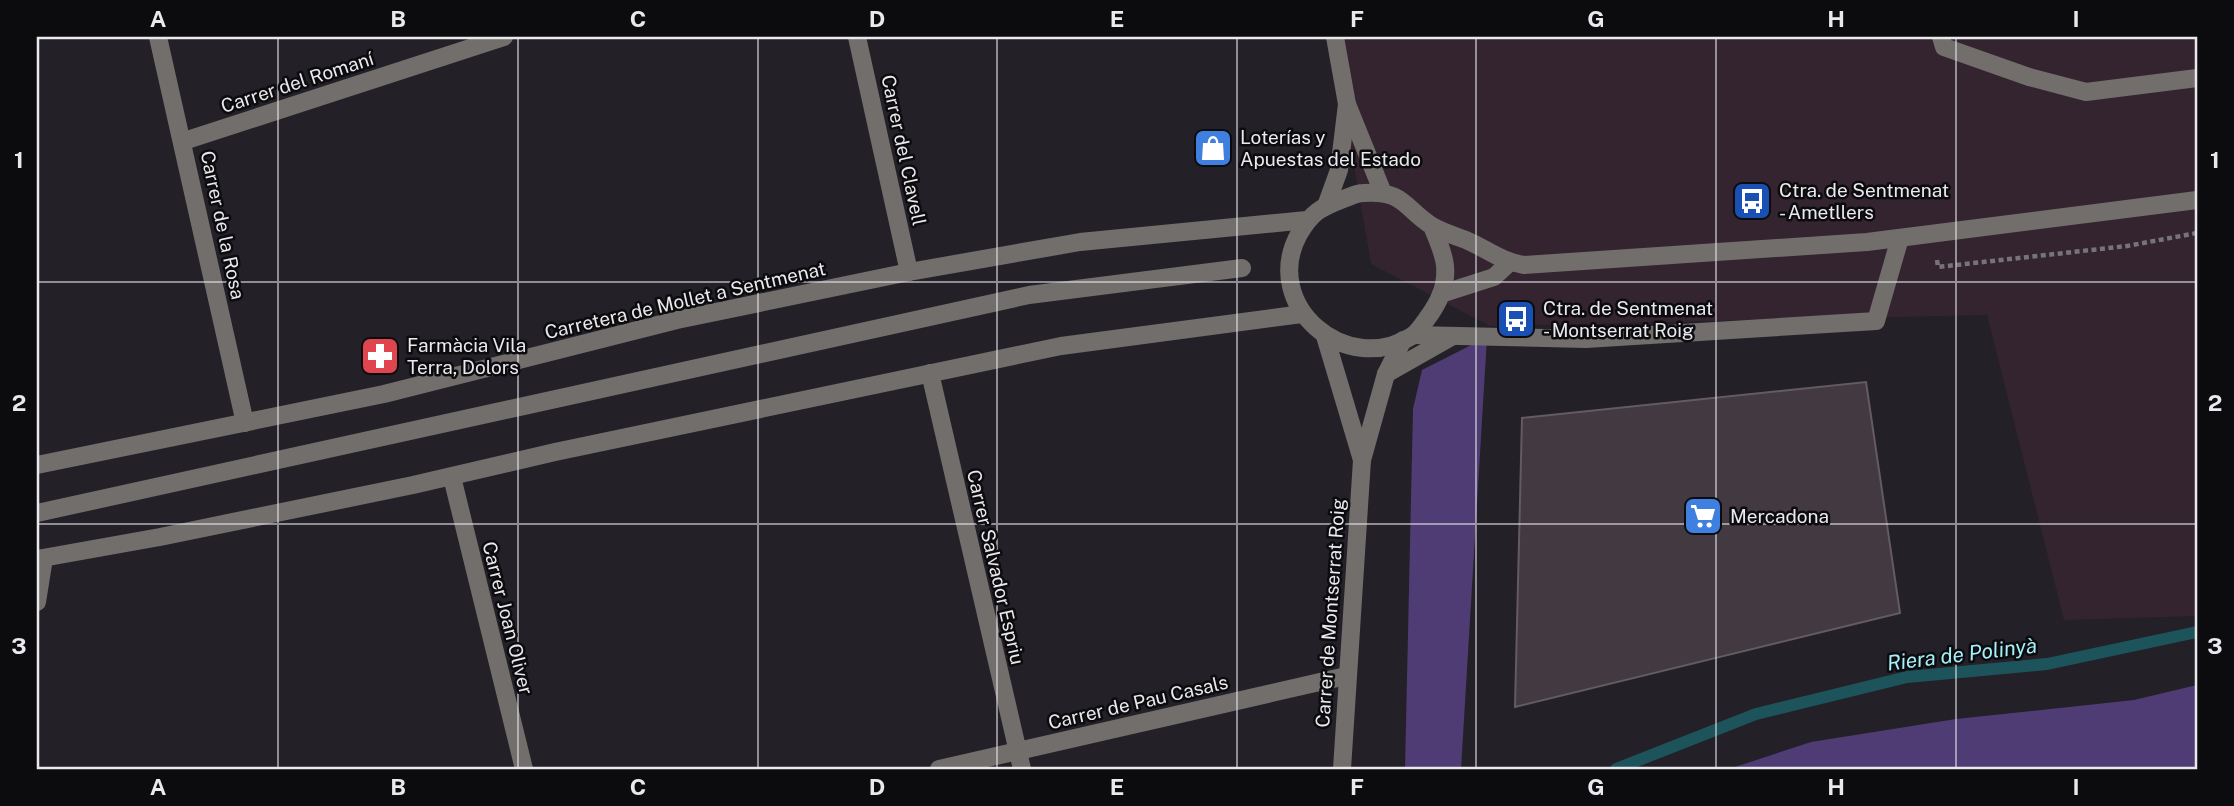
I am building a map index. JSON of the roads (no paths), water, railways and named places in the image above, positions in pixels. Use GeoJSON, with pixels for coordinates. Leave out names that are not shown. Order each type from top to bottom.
{"type":"FeatureCollection","features":[{"type":"Feature","properties":{"kind":"street","name":"Carrer de la Rosa"},"geometry":{"type":"LineString","coordinates":[[158,37],[184,141],[245,423]]}},
{"type":"Feature","properties":{"kind":"street","name":"Carrer del Romaní"},"geometry":{"type":"LineString","coordinates":[[184,141],[504,37]]}},
{"type":"Feature","properties":{"kind":"street","name":"Carrer del Clavell"},"geometry":{"type":"LineString","coordinates":[[857,37],[909,272]]}},
{"type":"Feature","properties":{"kind":"street"},"geometry":{"type":"LineString","coordinates":[[1335,37],[1347,104],[1383,193]]}},
{"type":"Feature","properties":{"kind":"street"},"geometry":{"type":"LineString","coordinates":[[1941,37],[1944,47],[2029,77],[2086,92],[2197,78]]}},
{"type":"Feature","properties":{"kind":"street"},"geometry":{"type":"LineString","coordinates":[[1326,206],[1339,170],[1347,104]]}},
{"type":"Feature","properties":{"kind":"street"},"geometry":{"type":"LineString","coordinates":[[1432,226],[1445,263],[1445,280],[1437,306],[1408,337],[1388,346],[1361,349],[1325,336],[1302,314],[1293,293],[1289,266],[1294,244],[1307,220],[1319,208],[1360,193],[1383,193],[1406,202],[1432,226],[1509,263],[1552,263],[1900,238],[2197,200]]}},
{"type":"Feature","properties":{"kind":"street","name":"Carretera de Mollet a Sentmenat"},"geometry":{"type":"LineString","coordinates":[[37,465],[384,394],[677,320],[909,272],[1080,242],[1307,220]]}},
{"type":"Feature","properties":{"kind":"street"},"geometry":{"type":"LineString","coordinates":[[1408,337],[1586,340],[1876,321],[1900,238]]}},
{"type":"Feature","properties":{"kind":"street"},"geometry":{"type":"LineString","coordinates":[[1441,293],[1493,277],[1509,263]]}},
{"type":"Feature","properties":{"kind":"street"},"geometry":{"type":"LineString","coordinates":[[37,513],[1029,295],[1242,268]]}},
{"type":"Feature","properties":{"kind":"street"},"geometry":{"type":"LineString","coordinates":[[37,602],[39,559],[452,477],[555,452],[1061,345],[1302,314]]}},
{"type":"Feature","properties":{"kind":"street","name":"Carrer de Montserrat Roig"},"geometry":{"type":"LineString","coordinates":[[1325,336],[1362,460]]}},
{"type":"Feature","properties":{"kind":"street"},"geometry":{"type":"LineString","coordinates":[[1386,374],[1453,336]]}},
{"type":"Feature","properties":{"kind":"street","name":"Carrer de Montserrat Roig"},"geometry":{"type":"LineString","coordinates":[[1342,769],[1362,460],[1386,374],[1408,337]]}},
{"type":"Feature","properties":{"kind":"street","name":"Carrer Salvador Espriu"},"geometry":{"type":"LineString","coordinates":[[930,373],[1022,769]]}},
{"type":"Feature","properties":{"kind":"street","name":"Carrer Joan Oliver"},"geometry":{"type":"LineString","coordinates":[[452,477],[524,769]]}},
{"type":"Feature","properties":{"kind":"street","name":"Carrer de Pau Casals"},"geometry":{"type":"LineString","coordinates":[[939,769],[1346,676]]}},
{"type":"Feature","properties":{"kind":"waterway","name":"Riera de Polinyà"},"geometry":{"type":"LineString","coordinates":[[1616,769],[1756,714],[1907,677],[2047,664],[2197,632]]}},
{"type":"Feature","properties":{"kind":"place","name":"Loterías y Apuestas del Estado"},"geometry":{"type":"Point","coordinates":[1213,148]}},
{"type":"Feature","properties":{"kind":"place","name":"Ctra. de Sentmenat - Ametllers"},"geometry":{"type":"Point","coordinates":[1752,201]}},
{"type":"Feature","properties":{"kind":"place","name":"Ctra. de Sentmenat - Montserrat Roig"},"geometry":{"type":"Point","coordinates":[1516,319]}},
{"type":"Feature","properties":{"kind":"place","name":"Farmàcia Vila Terra, Dolors"},"geometry":{"type":"Point","coordinates":[380,356]}},
{"type":"Feature","properties":{"kind":"place","name":"Mercadona"},"geometry":{"type":"Point","coordinates":[1703,516]}}]}
